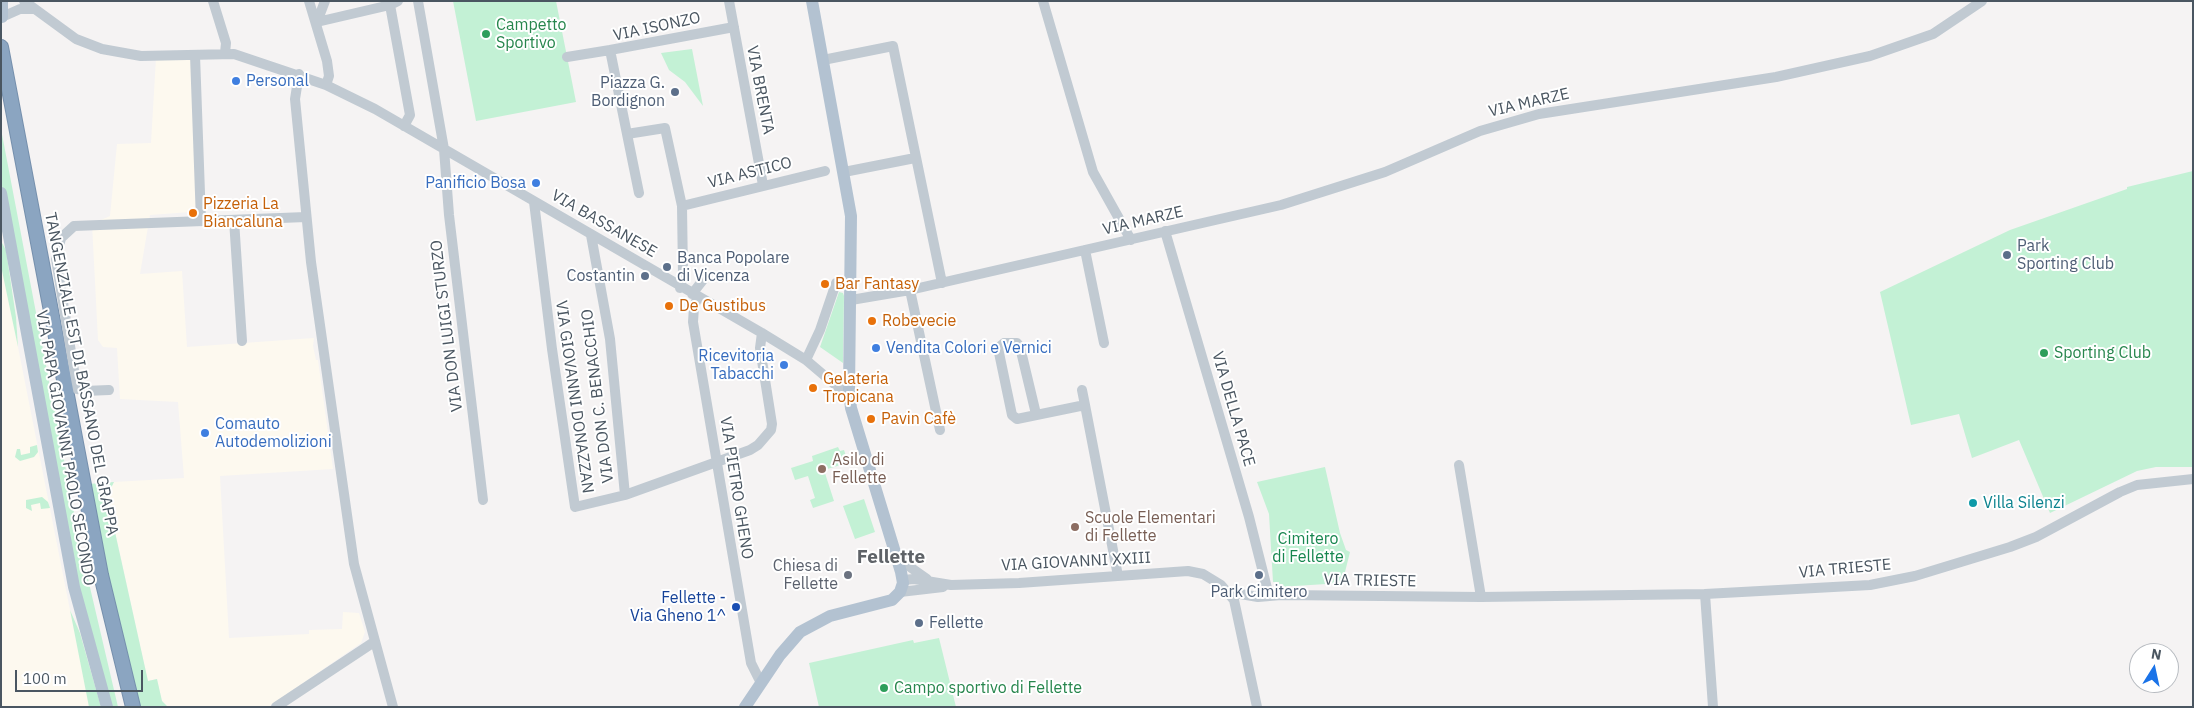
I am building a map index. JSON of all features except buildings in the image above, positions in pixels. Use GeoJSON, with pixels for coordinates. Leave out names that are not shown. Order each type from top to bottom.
{"type":"FeatureCollection","features":[{"type":"Feature","properties":{"kind":"highway","name":"TANGENZIALE EST DI BASSANO DEL GRAPPA"},"geometry":{"type":"LineString","coordinates":[[2,51],[92,528],[112,623],[133,707]]}},
{"type":"Feature","properties":{"kind":"highway","name":"TANGENZIALE EST DI BASSANO DEL GRAPPA"},"geometry":{"type":"LineString","coordinates":[[1,96],[104,626],[125,707]]}},
{"type":"Feature","properties":{"kind":"main road"},"geometry":{"type":"LineString","coordinates":[[2,1],[2,17]]}},
{"type":"Feature","properties":{"kind":"main road","name":"VIA GIOVANNI XXIII"},"geometry":{"type":"LineString","coordinates":[[812,1],[851,216],[849,391],[858,436],[895,552],[901,586]]}},
{"type":"Feature","properties":{"kind":"main road","name":"VIA PAPA GIOVANNI PAOLO SECONDO"},"geometry":{"type":"LineString","coordinates":[[2,197],[3,223],[11,246],[74,588],[108,707]]}},
{"type":"Feature","properties":{"kind":"main road"},"geometry":{"type":"LineString","coordinates":[[746,706],[790,642],[808,626],[830,616],[892,600],[901,586]]}},
{"type":"Feature","properties":{"kind":"street","name":"VIA BASSANESE"},"geometry":{"type":"LineString","coordinates":[[24,1],[76,38],[102,49],[141,56],[225,53],[299,74],[326,85],[404,126],[680,288],[762,333],[806,360],[840,388],[849,391]]}},
{"type":"Feature","properties":{"kind":"street"},"geometry":{"type":"LineString","coordinates":[[213,1],[226,43],[225,53]]}},
{"type":"Feature","properties":{"kind":"street"},"geometry":{"type":"LineString","coordinates":[[309,1],[317,22],[328,68],[326,85]]}},
{"type":"Feature","properties":{"kind":"street"},"geometry":{"type":"LineString","coordinates":[[317,22],[325,1]]}},
{"type":"Feature","properties":{"kind":"street"},"geometry":{"type":"LineString","coordinates":[[418,1],[444,149]]}},
{"type":"Feature","properties":{"kind":"street","name":"VIA BRENTA"},"geometry":{"type":"LineString","coordinates":[[729,1],[763,185]]}},
{"type":"Feature","properties":{"kind":"street"},"geometry":{"type":"LineString","coordinates":[[1043,1],[1093,172],[1131,240]]}},
{"type":"Feature","properties":{"kind":"street","name":"VIA MARZE"},"geometry":{"type":"LineString","coordinates":[[851,300],[910,290],[1281,205],[1386,172],[1480,131],[1539,114],[1776,77],[1870,56],[1933,34],[1982,1]]}},
{"type":"Feature","properties":{"kind":"street"},"geometry":{"type":"LineString","coordinates":[[317,22],[394,3],[410,116],[404,126]]}},
{"type":"Feature","properties":{"kind":"street"},"geometry":{"type":"LineString","coordinates":[[2,17],[20,9],[33,9]]}},
{"type":"Feature","properties":{"kind":"street","name":"VIA ISONZO"},"geometry":{"type":"LineString","coordinates":[[567,57],[734,27]]}},
{"type":"Feature","properties":{"kind":"street"},"geometry":{"type":"LineString","coordinates":[[823,60],[893,46],[942,282]]}},
{"type":"Feature","properties":{"kind":"street","name":"VIA ISONZO"},"geometry":{"type":"LineString","coordinates":[[610,50],[639,193]]}},
{"type":"Feature","properties":{"kind":"street"},"geometry":{"type":"LineString","coordinates":[[195,54],[201,221]]}},
{"type":"Feature","properties":{"kind":"street"},"geometry":{"type":"LineString","coordinates":[[299,74],[294,99],[306,217],[354,564],[393,707]]}},
{"type":"Feature","properties":{"kind":"street"},"geometry":{"type":"LineString","coordinates":[[628,134],[665,128],[682,206],[683,275],[680,288]]}},
{"type":"Feature","properties":{"kind":"street","name":"VIA DON LUIGI STURZO"},"geometry":{"type":"LineString","coordinates":[[444,149],[449,215],[483,500]]}},
{"type":"Feature","properties":{"kind":"street"},"geometry":{"type":"LineString","coordinates":[[844,172],[916,158]]}},
{"type":"Feature","properties":{"kind":"street","name":"VIA ASTICO"},"geometry":{"type":"LineString","coordinates":[[682,206],[825,171]]}},
{"type":"Feature","properties":{"kind":"street","name":"VIA GIOVANNI DONAZZAN"},"geometry":{"type":"LineString","coordinates":[[534,202],[552,349],[575,507],[625,495],[750,450],[771,430],[772,416],[762,356],[762,333]]}},
{"type":"Feature","properties":{"kind":"street"},"geometry":{"type":"LineString","coordinates":[[109,390],[85,391],[77,388],[56,259],[61,238],[74,226],[306,217]]}},
{"type":"Feature","properties":{"kind":"street"},"geometry":{"type":"LineString","coordinates":[[234,220],[242,341]]}},
{"type":"Feature","properties":{"kind":"street","name":"VIA DELLA PACE"},"geometry":{"type":"LineString","coordinates":[[1165,231],[1263,565],[1269,596]]}},
{"type":"Feature","properties":{"kind":"street","name":"VIA DON C. BENACCHIO"},"geometry":{"type":"LineString","coordinates":[[591,235],[610,339],[625,495]]}},
{"type":"Feature","properties":{"kind":"street"},"geometry":{"type":"LineString","coordinates":[[1,236],[11,246]]}},
{"type":"Feature","properties":{"kind":"street","name":"VIA MARZE"},"geometry":{"type":"LineString","coordinates":[[1085,250],[1104,344]]}},
{"type":"Feature","properties":{"kind":"street"},"geometry":{"type":"LineString","coordinates":[[695,295],[698,283],[703,280]]}},
{"type":"Feature","properties":{"kind":"street"},"geometry":{"type":"LineString","coordinates":[[806,360],[820,330],[836,283],[851,281]]}},
{"type":"Feature","properties":{"kind":"street"},"geometry":{"type":"LineString","coordinates":[[910,290],[940,430]]}},
{"type":"Feature","properties":{"kind":"street","name":"VIA PIETRO GHENO"},"geometry":{"type":"LineString","coordinates":[[695,295],[694,322],[716,461],[751,663],[761,683]]}},
{"type":"Feature","properties":{"kind":"street"},"geometry":{"type":"LineString","coordinates":[[1036,414],[1020,347],[1017,343],[1004,343],[998,348],[1012,415],[1017,419],[1085,405]]}},
{"type":"Feature","properties":{"kind":"street"},"geometry":{"type":"LineString","coordinates":[[1082,390],[1118,576]]}},
{"type":"Feature","properties":{"kind":"street"},"geometry":{"type":"LineString","coordinates":[[1459,465],[1481,597]]}},
{"type":"Feature","properties":{"kind":"street","name":"VIA TRIESTE"},"geometry":{"type":"LineString","coordinates":[[1229,592],[1258,597],[1705,594],[1892,582],[2010,547],[2036,537],[2120,492],[2137,485],[2193,479]]}},
{"type":"Feature","properties":{"kind":"street","name":"VIA GIOVANNI XXIII"},"geometry":{"type":"LineString","coordinates":[[895,552],[910,567],[935,582]]}},
{"type":"Feature","properties":{"kind":"street","name":"VIA GIOVANNI XXIII"},"geometry":{"type":"LineString","coordinates":[[901,586],[935,582],[951,585],[1188,571],[1203,574],[1217,581],[1229,592]]}},
{"type":"Feature","properties":{"kind":"street"},"geometry":{"type":"LineString","coordinates":[[901,586],[951,585]]}},
{"type":"Feature","properties":{"kind":"street"},"geometry":{"type":"LineString","coordinates":[[1229,592],[1237,610],[1257,707]]}},
{"type":"Feature","properties":{"kind":"street"},"geometry":{"type":"LineString","coordinates":[[1705,594],[1713,707]]}},
{"type":"Feature","properties":{"kind":"street","name":"VIA TRIESTE"},"geometry":{"type":"LineString","coordinates":[[1237,610],[1258,597]]}},
{"type":"Feature","properties":{"kind":"street"},"geometry":{"type":"LineString","coordinates":[[276,707],[374,642]]}},
{"type":"Feature","properties":{"kind":"shaded area"},"geometry":{"type":"Polygon","coordinates":[[[156,58],[198,59],[204,211],[150,215],[140,274],[182,271],[187,347],[314,338],[313,346],[316,360],[318,360],[333,469],[220,476],[229,638],[309,634],[309,630],[342,629],[343,612],[359,613],[365,632],[361,643],[268,707],[168,707],[162,701],[157,679],[148,681],[107,495],[114,482],[184,478],[178,402],[120,399],[117,348],[103,347],[98,340],[92,224],[110,216],[117,144],[151,143],[156,58]]]}},
{"type":"Feature","properties":{"kind":"shaded area"},"geometry":{"type":"Polygon","coordinates":[[[1,241],[6,250],[16,317],[18,347],[70,610],[80,633],[101,707],[1,707],[1,241]]]}},
{"type":"Feature","properties":{"kind":"green space"},"geometry":{"type":"Polygon","coordinates":[[[453,1],[556,1],[576,102],[476,121],[453,1]]]}},
{"type":"Feature","properties":{"kind":"green space"},"geometry":{"type":"Polygon","coordinates":[[[692,49],[703,106],[685,82],[669,70],[661,53],[692,49]]]}},
{"type":"Feature","properties":{"kind":"green space"},"geometry":{"type":"Polygon","coordinates":[[[1,129],[81,549],[118,707],[110,707],[81,596],[1,181],[1,129]]]}},
{"type":"Feature","properties":{"kind":"green space","name":"Sporting Club"},"geometry":{"type":"Polygon","coordinates":[[[2193,171],[2193,467],[2156,467],[2137,471],[2050,513],[2019,440],[1972,458],[1959,414],[1911,425],[1880,292],[2010,230],[2127,189],[2127,187],[2193,171]]]}},
{"type":"Feature","properties":{"kind":"green space"},"geometry":{"type":"Polygon","coordinates":[[[1,241],[6,250],[16,317],[18,347],[1,266],[1,241]]]}},
{"type":"Feature","properties":{"kind":"green space"},"geometry":{"type":"Polygon","coordinates":[[[839,292],[843,293],[844,296],[843,363],[820,347],[839,292]]]}},
{"type":"Feature","properties":{"kind":"green space"},"geometry":{"type":"Polygon","coordinates":[[[37,445],[38,452],[34,457],[20,461],[15,457],[17,449],[20,449],[21,455],[30,453],[30,447],[37,445]]]}},
{"type":"Feature","properties":{"kind":"green space"},"geometry":{"type":"Polygon","coordinates":[[[838,447],[840,451],[844,450],[846,456],[842,457],[844,464],[824,470],[834,501],[813,508],[810,500],[815,498],[808,476],[795,480],[791,468],[813,461],[812,456],[838,447]]]}},
{"type":"Feature","properties":{"kind":"green space","name":"Cimitero di Fellette"},"geometry":{"type":"Polygon","coordinates":[[[1325,467],[1340,533],[1346,550],[1350,552],[1342,583],[1279,587],[1279,582],[1273,582],[1269,514],[1257,482],[1325,467]]]}},
{"type":"Feature","properties":{"kind":"green space"},"geometry":{"type":"Polygon","coordinates":[[[114,482],[107,496],[148,681],[157,679],[162,701],[168,707],[137,707],[88,484],[114,482]]]}},
{"type":"Feature","properties":{"kind":"green space"},"geometry":{"type":"Polygon","coordinates":[[[42,497],[48,502],[50,508],[41,509],[40,503],[31,505],[32,511],[26,508],[26,500],[42,497]]]}},
{"type":"Feature","properties":{"kind":"green space"},"geometry":{"type":"Polygon","coordinates":[[[864,499],[875,532],[855,539],[843,506],[864,499]]]}},
{"type":"Feature","properties":{"kind":"green space"},"geometry":{"type":"Polygon","coordinates":[[[70,610],[80,633],[101,707],[89,707],[70,610]]]}},
{"type":"Feature","properties":{"kind":"green space","name":"Campo sportivo di Fellette"},"geometry":{"type":"Polygon","coordinates":[[[939,638],[956,707],[819,707],[809,663],[913,640],[914,643],[939,638]]]}},
{"type":"Feature","properties":{"kind":"place","name":"Campetto Sportivo"},"geometry":{"type":"Point","coordinates":[486,34]}},
{"type":"Feature","properties":{"kind":"place","name":"Personal"},"geometry":{"type":"Point","coordinates":[236,81]}},
{"type":"Feature","properties":{"kind":"place","name":"Piazza G. Bordignon"},"geometry":{"type":"Point","coordinates":[675,92]}},
{"type":"Feature","properties":{"kind":"place","name":"Panificio Bosa"},"geometry":{"type":"Point","coordinates":[536,183]}},
{"type":"Feature","properties":{"kind":"place","name":"Pizzeria La Biancaluna"},"geometry":{"type":"Point","coordinates":[193,213]}},
{"type":"Feature","properties":{"kind":"place","name":"Park Sporting Club"},"geometry":{"type":"Point","coordinates":[2007,255]}},
{"type":"Feature","properties":{"kind":"place","name":"Banca Popolare di Vicenza"},"geometry":{"type":"Point","coordinates":[667,267]}},
{"type":"Feature","properties":{"kind":"place","name":"Costantin"},"geometry":{"type":"Point","coordinates":[645,276]}},
{"type":"Feature","properties":{"kind":"place","name":"Bar Fantasy"},"geometry":{"type":"Point","coordinates":[825,284]}},
{"type":"Feature","properties":{"kind":"place","name":"De Gustibus"},"geometry":{"type":"Point","coordinates":[669,306]}},
{"type":"Feature","properties":{"kind":"place","name":"Robevecie"},"geometry":{"type":"Point","coordinates":[872,321]}},
{"type":"Feature","properties":{"kind":"place","name":"Vendita Colori e Vernici"},"geometry":{"type":"Point","coordinates":[876,348]}},
{"type":"Feature","properties":{"kind":"place","name":"Sporting Club"},"geometry":{"type":"Point","coordinates":[2044,353]}},
{"type":"Feature","properties":{"kind":"place","name":"Ricevitoria Tabacchi"},"geometry":{"type":"Point","coordinates":[784,365]}},
{"type":"Feature","properties":{"kind":"place","name":"Gelateria Tropicana"},"geometry":{"type":"Point","coordinates":[813,388]}},
{"type":"Feature","properties":{"kind":"place","name":"Pavin Cafè"},"geometry":{"type":"Point","coordinates":[871,419]}},
{"type":"Feature","properties":{"kind":"place","name":"Comauto Autodemolizioni"},"geometry":{"type":"Point","coordinates":[205,433]}},
{"type":"Feature","properties":{"kind":"place","name":"Asilo di Fellette"},"geometry":{"type":"Point","coordinates":[822,469]}},
{"type":"Feature","properties":{"kind":"place","name":"Villa Silenzi"},"geometry":{"type":"Point","coordinates":[1973,503]}},
{"type":"Feature","properties":{"kind":"place","name":"Scuole Elementari di Fellette"},"geometry":{"type":"Point","coordinates":[1075,527]}},
{"type":"Feature","properties":{"kind":"place","name":"Chiesa di Fellette"},"geometry":{"type":"Point","coordinates":[848,575]}},
{"type":"Feature","properties":{"kind":"place","name":"Park Cimitero"},"geometry":{"type":"Point","coordinates":[1259,575]}},
{"type":"Feature","properties":{"kind":"place","name":"Fellette - Via Gheno 1^"},"geometry":{"type":"Point","coordinates":[736,607]}},
{"type":"Feature","properties":{"kind":"place","name":"Fellette"},"geometry":{"type":"Point","coordinates":[919,623]}},
{"type":"Feature","properties":{"kind":"place","name":"Campo sportivo di Fellette"},"geometry":{"type":"Point","coordinates":[884,688]}},
{"type":"Feature","properties":{"kind":"district","name":"Fellette"},"geometry":{"type":"Point","coordinates":[891,558]}}]}
